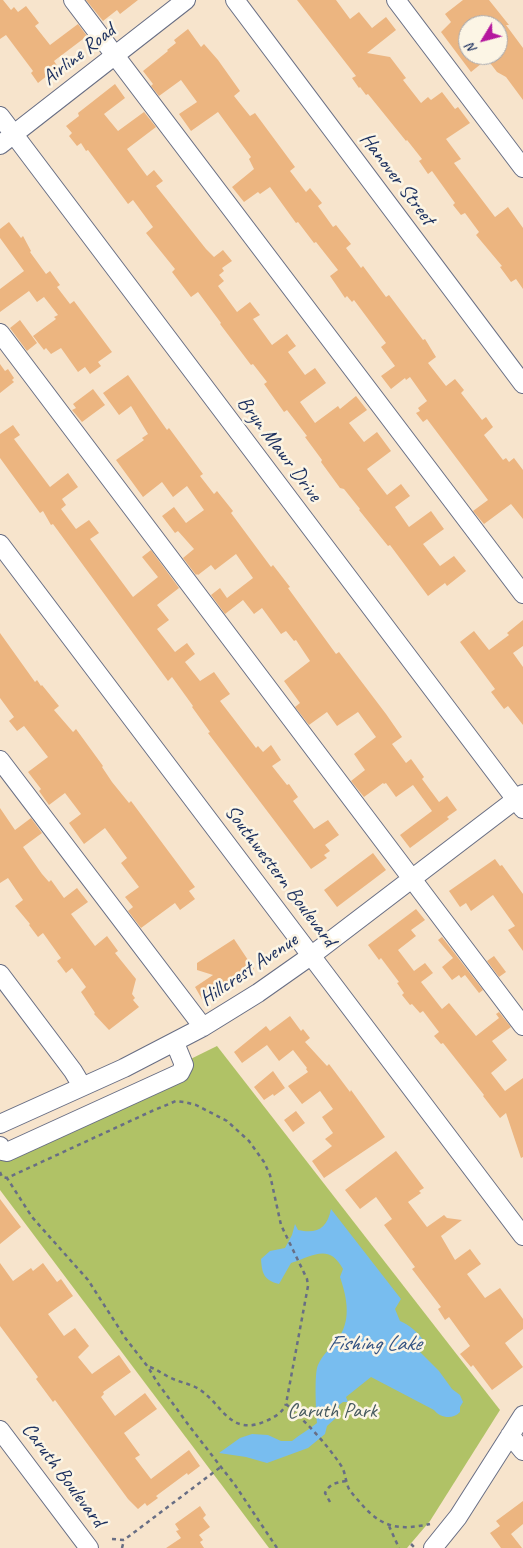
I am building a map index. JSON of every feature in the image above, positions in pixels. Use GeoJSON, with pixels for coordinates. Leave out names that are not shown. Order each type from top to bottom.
{"type":"FeatureCollection","features":[{"type":"Feature","properties":{"kind":"street"},"geometry":{"type":"LineString","coordinates":[[73,0],[523,594]]}},
{"type":"Feature","properties":{"kind":"street","name":"Airline Road"},"geometry":{"type":"LineString","coordinates":[[0,145],[186,0]]}},
{"type":"Feature","properties":{"kind":"street","name":"Hanover Street"},"geometry":{"type":"LineString","coordinates":[[234,0],[523,384]]}},
{"type":"Feature","properties":{"kind":"street"},"geometry":{"type":"LineString","coordinates":[[396,0],[523,168]]}},
{"type":"Feature","properties":{"kind":"street","name":"Bryn Mawr Drive"},"geometry":{"type":"LineString","coordinates":[[0,116],[521,801]]}},
{"type":"Feature","properties":{"kind":"street"},"geometry":{"type":"LineString","coordinates":[[0,333],[523,1026]]}},
{"type":"Feature","properties":{"kind":"street","name":"Southwestern Boulevard"},"geometry":{"type":"LineString","coordinates":[[0,544],[523,1236]]}},
{"type":"Feature","properties":{"kind":"street"},"geometry":{"type":"LineString","coordinates":[[0,760],[203,1028]]}},
{"type":"Feature","properties":{"kind":"street","name":"Hillcrest Avenue"},"geometry":{"type":"LineString","coordinates":[[0,1124],[175,1043],[203,1028],[258,993],[312,955],[521,801]]}},
{"type":"Feature","properties":{"kind":"street"},"geometry":{"type":"LineString","coordinates":[[0,974],[73,1071],[82,1086]]}},
{"type":"Feature","properties":{"kind":"street"},"geometry":{"type":"LineString","coordinates":[[0,1146],[2,1151],[7,1152],[180,1073],[184,1065],[175,1043]]}},
{"type":"Feature","properties":{"kind":"street"},"geometry":{"type":"LineString","coordinates":[[434,1548],[458,1517],[523,1415]]}},
{"type":"Feature","properties":{"kind":"street","name":"Caruth Boulevard"},"geometry":{"type":"LineString","coordinates":[[0,1430],[90,1548]]}},
{"type":"Feature","properties":{"kind":"street"},"geometry":{"type":"LineString","coordinates":[[510,1435],[523,1451]]}},
{"type":"Feature","properties":{"kind":"path"},"geometry":{"type":"LineString","coordinates":[[6,1178],[167,1104],[184,1102],[205,1110],[227,1121],[255,1148],[270,1175],[281,1225],[305,1273],[308,1286],[284,1409],[264,1422],[251,1424],[235,1422],[224,1415],[201,1390],[148,1366]]}},
{"type":"Feature","properties":{"kind":"path"},"geometry":{"type":"LineString","coordinates":[[0,1172],[32,1218],[88,1280],[126,1339],[222,1466],[276,1548]]}},
{"type":"Feature","properties":{"kind":"path"},"geometry":{"type":"LineString","coordinates":[[286,1404],[306,1423],[341,1465],[346,1481],[354,1495],[368,1511],[388,1524],[406,1528],[430,1524]]}},
{"type":"Feature","properties":{"kind":"path"},"geometry":{"type":"LineString","coordinates":[[122,1548],[124,1540],[222,1466]]}},
{"type":"Feature","properties":{"kind":"path"},"geometry":{"type":"LineString","coordinates":[[330,1502],[325,1493],[328,1488],[336,1483],[346,1481]]}},
{"type":"Feature","properties":{"kind":"path"},"geometry":{"type":"LineString","coordinates":[[388,1524],[399,1548]]}},
{"type":"Feature","properties":{"kind":"path"},"geometry":{"type":"LineString","coordinates":[[112,1539],[124,1540]]}},
{"type":"Feature","properties":{"kind":"path"},"geometry":{"type":"LineString","coordinates":[[411,1544],[415,1548]]}},
{"type":"Feature","properties":{"kind":"green space","name":"Caruth Park"},"geometry":{"type":"Polygon","coordinates":[[[217,1046],[500,1410],[430,1521],[407,1548],[269,1548],[0,1190],[0,1153],[217,1046]]]}},
{"type":"Feature","properties":{"kind":"water","name":"Fishing Lake"},"geometry":{"type":"Polygon","coordinates":[[[331,1209],[401,1299],[395,1309],[400,1321],[422,1338],[424,1341],[420,1352],[439,1371],[452,1389],[460,1395],[463,1402],[460,1412],[450,1417],[443,1416],[371,1377],[346,1397],[348,1402],[343,1402],[339,1405],[338,1416],[327,1426],[325,1434],[308,1448],[267,1463],[246,1457],[219,1453],[240,1438],[252,1434],[268,1435],[281,1441],[292,1441],[317,1423],[316,1376],[318,1365],[342,1333],[345,1325],[347,1309],[340,1277],[343,1269],[332,1256],[326,1254],[313,1255],[291,1263],[279,1284],[270,1281],[265,1276],[261,1259],[270,1251],[285,1248],[295,1224],[298,1230],[311,1231],[320,1228],[327,1221],[331,1209]]]}},
{"type":"Feature","properties":{"kind":"building"},"geometry":{"type":"Polygon","coordinates":[[[0,0],[3,0],[11,10],[14,7],[18,12],[26,6],[39,23],[35,26],[50,45],[78,24],[87,36],[54,61],[58,67],[38,83],[31,73],[33,71],[6,35],[0,39],[0,0]]]}},
{"type":"Feature","properties":{"kind":"building"},"geometry":{"type":"Polygon","coordinates":[[[86,0],[138,0],[120,14],[117,10],[103,21],[86,0]]]}},
{"type":"Feature","properties":{"kind":"building"},"geometry":{"type":"Polygon","coordinates":[[[297,0],[336,0],[350,19],[359,12],[372,28],[386,17],[396,30],[367,53],[390,57],[406,78],[403,80],[421,103],[428,97],[431,100],[442,92],[455,109],[458,107],[470,123],[446,139],[461,159],[454,163],[495,217],[508,207],[523,228],[523,289],[516,279],[511,282],[500,267],[502,266],[476,235],[479,232],[465,213],[461,215],[453,205],[455,203],[432,171],[428,174],[419,161],[422,159],[407,140],[368,94],[366,95],[359,88],[352,78],[356,76],[297,0]]]}},
{"type":"Feature","properties":{"kind":"building"},"geometry":{"type":"Polygon","coordinates":[[[463,0],[489,0],[501,15],[458,15],[458,55],[441,32],[451,22],[445,14],[463,0]]]}},
{"type":"Feature","properties":{"kind":"building"},"geometry":{"type":"Polygon","coordinates":[[[508,28],[523,48],[523,100],[506,77],[497,72],[492,65],[508,65],[508,28]]]}},
{"type":"Feature","properties":{"kind":"building"},"geometry":{"type":"Polygon","coordinates":[[[188,29],[201,47],[204,44],[218,60],[240,91],[234,96],[250,116],[255,113],[295,167],[290,171],[306,192],[310,188],[322,203],[318,206],[333,227],[336,225],[351,244],[346,248],[361,268],[363,266],[386,297],[389,295],[423,340],[425,339],[436,357],[428,363],[446,386],[455,379],[464,390],[461,393],[482,420],[486,417],[493,427],[484,435],[503,460],[506,458],[509,462],[514,458],[523,470],[523,519],[511,504],[484,524],[473,511],[488,500],[427,419],[423,422],[416,413],[420,411],[418,408],[427,401],[410,377],[406,380],[405,378],[391,389],[381,376],[395,366],[381,347],[386,343],[354,300],[352,302],[347,296],[345,298],[330,276],[338,270],[316,242],[314,243],[298,222],[296,223],[270,187],[260,194],[258,192],[244,202],[232,187],[254,169],[249,159],[251,157],[218,112],[191,131],[179,114],[197,102],[181,80],[159,96],[151,86],[153,84],[143,71],[168,51],[176,43],[174,40],[188,29]]]}},
{"type":"Feature","properties":{"kind":"building"},"geometry":{"type":"Polygon","coordinates":[[[466,65],[480,65],[471,72],[466,65]]]}},
{"type":"Feature","properties":{"kind":"building"},"geometry":{"type":"Polygon","coordinates":[[[115,84],[125,98],[104,114],[118,131],[144,112],[156,127],[127,149],[147,176],[154,170],[163,181],[156,186],[206,249],[214,257],[223,250],[232,261],[222,268],[224,271],[219,275],[224,281],[218,286],[237,312],[250,302],[260,315],[253,319],[272,345],[287,334],[296,346],[288,352],[305,375],[315,368],[326,383],[300,402],[315,423],[338,406],[340,409],[356,396],[367,410],[349,423],[364,442],[377,432],[391,451],[367,469],[387,495],[401,484],[410,496],[395,507],[409,527],[431,511],[444,529],[423,544],[440,566],[454,556],[466,571],[447,586],[445,583],[428,596],[390,545],[388,546],[344,489],[340,488],[305,437],[307,436],[287,410],[284,412],[264,384],[267,382],[253,364],[251,365],[198,292],[191,297],[172,272],[175,269],[146,233],[153,227],[133,200],[128,204],[88,150],[86,151],[81,143],[77,146],[69,136],[72,133],[66,126],[79,116],[78,113],[115,84]]]}},
{"type":"Feature","properties":{"kind":"building"},"geometry":{"type":"Polygon","coordinates":[[[9,222],[21,238],[23,236],[30,252],[46,274],[50,271],[60,285],[57,287],[70,304],[74,301],[112,352],[98,362],[101,366],[90,374],[85,367],[78,372],[61,348],[51,354],[46,348],[44,350],[33,336],[56,319],[54,317],[58,315],[44,297],[37,302],[29,291],[0,312],[0,289],[24,271],[0,238],[0,229],[9,222]]]}},
{"type":"Feature","properties":{"kind":"building"},"geometry":{"type":"Polygon","coordinates":[[[20,320],[37,343],[27,351],[10,328],[20,320]]]}},
{"type":"Feature","properties":{"kind":"building"},"geometry":{"type":"Polygon","coordinates":[[[0,364],[5,371],[8,369],[14,378],[12,380],[14,382],[0,393],[0,364]]]}},
{"type":"Feature","properties":{"kind":"building"},"geometry":{"type":"Polygon","coordinates":[[[128,375],[167,430],[169,428],[203,474],[200,476],[214,494],[217,491],[233,511],[231,513],[271,567],[273,565],[290,587],[288,588],[336,654],[339,652],[386,714],[402,737],[392,744],[406,763],[411,759],[424,777],[422,779],[439,802],[447,796],[457,810],[447,817],[449,819],[410,848],[400,835],[432,811],[413,785],[396,797],[386,783],[383,783],[364,797],[351,781],[365,770],[354,754],[376,737],[358,712],[337,726],[327,712],[309,725],[295,707],[300,703],[284,681],[310,661],[296,640],[294,641],[286,631],[281,634],[262,608],[254,614],[243,600],[225,614],[211,595],[220,588],[227,598],[253,578],[236,554],[215,570],[211,565],[198,575],[183,558],[194,549],[178,531],[175,533],[162,516],[174,507],[186,523],[204,510],[187,486],[173,497],[162,482],[143,497],[116,460],[144,440],[142,438],[148,434],[131,406],[119,415],[103,393],[128,375]]]}},
{"type":"Feature","properties":{"kind":"building"},"geometry":{"type":"Polygon","coordinates":[[[93,389],[105,405],[82,422],[72,410],[76,408],[73,404],[93,389]]]}},
{"type":"Feature","properties":{"kind":"building"},"geometry":{"type":"Polygon","coordinates":[[[13,425],[20,435],[14,439],[50,487],[68,473],[78,487],[62,499],[66,505],[61,509],[76,529],[89,520],[99,533],[90,539],[133,597],[158,577],[142,557],[151,550],[179,588],[157,605],[169,620],[157,629],[175,652],[187,643],[195,654],[185,662],[200,681],[214,672],[230,694],[220,701],[256,748],[258,746],[263,752],[271,745],[281,760],[272,766],[298,797],[293,801],[314,829],[328,820],[339,835],[325,845],[330,851],[324,855],[327,858],[311,869],[208,733],[210,732],[172,677],[168,681],[53,524],[51,525],[43,511],[40,513],[0,458],[0,434],[13,425]]]}},
{"type":"Feature","properties":{"kind":"building"},"geometry":{"type":"Polygon","coordinates":[[[523,620],[523,646],[513,653],[523,667],[523,725],[508,706],[504,709],[491,692],[495,689],[460,642],[474,631],[489,650],[509,635],[507,633],[523,620]]]}},
{"type":"Feature","properties":{"kind":"building"},"geometry":{"type":"Polygon","coordinates":[[[0,633],[35,682],[37,680],[59,706],[54,710],[73,732],[76,729],[103,766],[112,782],[129,803],[131,801],[195,887],[189,891],[195,899],[180,910],[175,903],[141,928],[128,911],[133,907],[125,897],[139,887],[121,863],[127,858],[105,828],[84,844],[69,823],[81,814],[65,793],[49,805],[39,791],[41,789],[28,772],[48,757],[24,726],[17,731],[9,721],[14,717],[0,698],[0,633]]]}},
{"type":"Feature","properties":{"kind":"building"},"geometry":{"type":"Polygon","coordinates":[[[0,808],[15,830],[31,818],[42,833],[23,847],[42,874],[49,882],[51,880],[64,898],[77,888],[88,902],[71,914],[95,946],[107,936],[118,951],[115,953],[136,979],[132,994],[135,998],[133,1000],[139,1007],[109,1030],[94,1014],[81,992],[86,987],[72,968],[66,973],[57,961],[61,958],[43,933],[38,937],[15,906],[23,900],[8,878],[0,883],[0,808]]]}},
{"type":"Feature","properties":{"kind":"building"},"geometry":{"type":"Polygon","coordinates":[[[373,853],[386,870],[337,907],[324,890],[373,853]]]}},
{"type":"Feature","properties":{"kind":"building"},"geometry":{"type":"Polygon","coordinates":[[[495,859],[500,866],[502,865],[523,894],[523,951],[508,930],[515,926],[493,895],[471,911],[466,903],[460,907],[449,891],[495,859]]]}},
{"type":"Feature","properties":{"kind":"building"},"geometry":{"type":"Polygon","coordinates":[[[416,909],[425,920],[411,930],[416,936],[398,950],[414,971],[425,963],[433,973],[421,982],[442,1009],[449,1003],[476,1036],[499,1018],[496,1014],[499,1012],[511,1027],[492,1041],[507,1060],[491,1073],[505,1091],[523,1078],[523,1157],[521,1158],[506,1113],[500,1118],[443,1043],[441,1044],[434,1036],[439,1032],[423,1011],[420,1013],[412,1004],[410,1005],[402,995],[404,993],[397,983],[399,982],[381,958],[379,960],[368,945],[416,909]]]}},
{"type":"Feature","properties":{"kind":"building"},"geometry":{"type":"Polygon","coordinates":[[[442,937],[483,990],[479,993],[465,975],[461,978],[459,975],[452,980],[442,967],[453,958],[438,940],[442,937]]]}},
{"type":"Feature","properties":{"kind":"building"},"geometry":{"type":"Polygon","coordinates":[[[234,939],[254,969],[203,1001],[195,987],[213,975],[197,970],[197,963],[234,939]]]}},
{"type":"Feature","properties":{"kind":"building"},"geometry":{"type":"Polygon","coordinates":[[[494,956],[506,972],[499,977],[487,961],[494,956]]]}},
{"type":"Feature","properties":{"kind":"building"},"geometry":{"type":"Polygon","coordinates":[[[290,1016],[301,1031],[303,1029],[310,1038],[305,1042],[327,1066],[329,1064],[350,1092],[351,1090],[385,1137],[324,1178],[312,1161],[332,1146],[325,1139],[333,1133],[322,1117],[333,1109],[320,1091],[302,1104],[288,1086],[308,1072],[307,1068],[293,1050],[279,1061],[267,1045],[242,1063],[234,1052],[266,1026],[270,1031],[290,1016]]]}},
{"type":"Feature","properties":{"kind":"building"},"geometry":{"type":"Polygon","coordinates":[[[273,1071],[285,1088],[264,1100],[254,1087],[273,1071]]]}},
{"type":"Feature","properties":{"kind":"building"},"geometry":{"type":"Polygon","coordinates":[[[296,1111],[305,1123],[293,1132],[284,1120],[296,1111]]]}},
{"type":"Feature","properties":{"kind":"building"},"geometry":{"type":"Polygon","coordinates":[[[396,1151],[424,1188],[419,1191],[421,1193],[408,1202],[427,1227],[444,1215],[447,1218],[462,1220],[441,1236],[455,1260],[470,1249],[481,1264],[467,1274],[485,1298],[500,1288],[523,1319],[523,1329],[505,1343],[523,1367],[492,1390],[473,1365],[471,1367],[460,1354],[470,1346],[449,1317],[445,1320],[438,1309],[441,1307],[412,1269],[415,1267],[384,1225],[392,1219],[376,1197],[360,1209],[345,1190],[396,1151]]]}},
{"type":"Feature","properties":{"kind":"building"},"geometry":{"type":"Polygon","coordinates":[[[0,1199],[21,1227],[0,1244],[0,1199]]]}},
{"type":"Feature","properties":{"kind":"building"},"geometry":{"type":"Polygon","coordinates":[[[0,1263],[13,1281],[31,1268],[33,1271],[43,1263],[57,1282],[61,1279],[73,1296],[48,1314],[64,1336],[75,1328],[89,1346],[78,1357],[92,1374],[119,1355],[131,1372],[103,1392],[104,1394],[101,1397],[115,1416],[145,1393],[157,1409],[124,1433],[140,1455],[135,1458],[151,1479],[189,1450],[200,1466],[188,1475],[187,1473],[156,1496],[158,1498],[147,1506],[145,1503],[138,1509],[128,1499],[55,1400],[53,1402],[36,1379],[38,1377],[0,1326],[0,1263]]]}},
{"type":"Feature","properties":{"kind":"building"},"geometry":{"type":"Polygon","coordinates":[[[523,1501],[523,1524],[511,1534],[522,1548],[501,1548],[490,1533],[500,1526],[496,1521],[523,1501]]]}},
{"type":"Feature","properties":{"kind":"building"},"geometry":{"type":"Polygon","coordinates":[[[200,1506],[206,1515],[203,1518],[210,1527],[199,1535],[203,1540],[200,1542],[204,1548],[166,1548],[181,1538],[176,1531],[179,1530],[175,1524],[200,1506]]]}}]}
